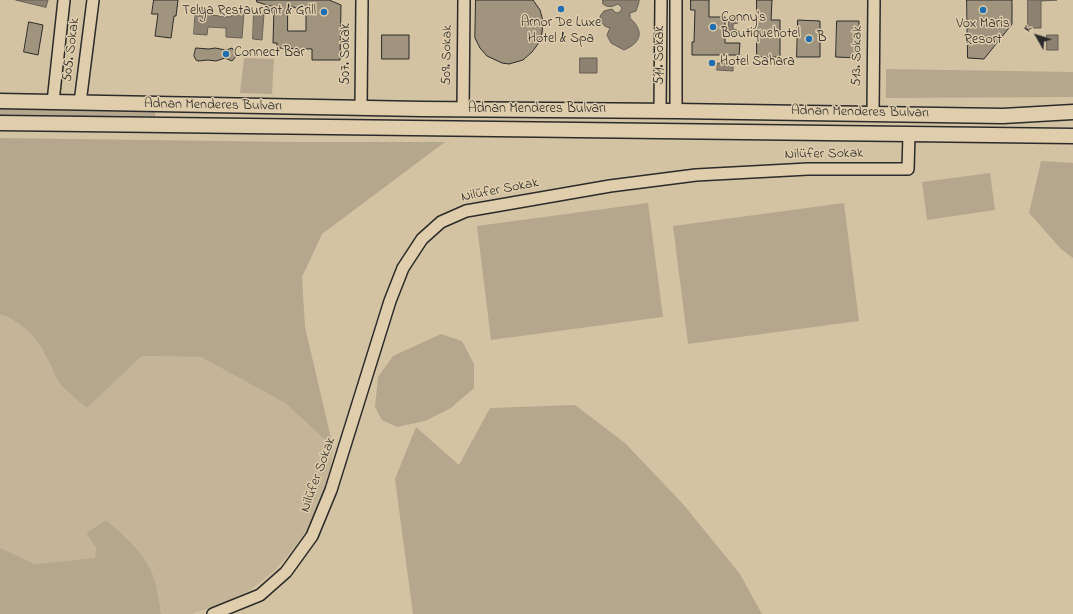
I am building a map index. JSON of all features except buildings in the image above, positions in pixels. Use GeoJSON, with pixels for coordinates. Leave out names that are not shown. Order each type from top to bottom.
{"type":"FeatureCollection","features":[{"type":"Feature","properties":{"kind":"main road","name":"Adnan Menderes Bulvarı"},"geometry":{"type":"LineString","coordinates":[[0,102],[463,110],[873,113],[1002,116],[1073,112]]}},
{"type":"Feature","properties":{"kind":"main road","name":"Adnan Menderes Bulvarı"},"geometry":{"type":"LineString","coordinates":[[0,123],[1073,136]]}},
{"type":"Feature","properties":{"kind":"street","name":"505. Sokak"},"geometry":{"type":"LineString","coordinates":[[53,102],[64,0]]}},
{"type":"Feature","properties":{"kind":"street","name":"505. Sokak"},"geometry":{"type":"LineString","coordinates":[[80,103],[93,0]]}},
{"type":"Feature","properties":{"kind":"street","name":"507. Sokak"},"geometry":{"type":"LineString","coordinates":[[361,108],[362,0]]}},
{"type":"Feature","properties":{"kind":"street","name":"509. Sokak"},"geometry":{"type":"LineString","coordinates":[[463,110],[464,0]]}},
{"type":"Feature","properties":{"kind":"street","name":"511. Sokak"},"geometry":{"type":"LineString","coordinates":[[660,111],[661,0]]}},
{"type":"Feature","properties":{"kind":"street","name":"511. Sokak"},"geometry":{"type":"LineString","coordinates":[[676,0],[676,111]]}},
{"type":"Feature","properties":{"kind":"street","name":"513. Sokak"},"geometry":{"type":"LineString","coordinates":[[873,113],[874,0]]}},
{"type":"Feature","properties":{"kind":"street","name":"Nilüfer Sokak"},"geometry":{"type":"LineString","coordinates":[[213,614],[260,595],[286,572],[312,536],[331,490],[390,301],[403,268],[422,239],[441,222],[466,212],[610,186],[696,175],[808,169],[908,169],[908,135]]}},
{"type":"Feature","properties":{"kind":"shaded area"},"geometry":{"type":"Polygon","coordinates":[[[16,0],[48,0],[46,7],[16,0]]]}},
{"type":"Feature","properties":{"kind":"shaded area"},"geometry":{"type":"Polygon","coordinates":[[[603,0],[639,0],[636,11],[630,13],[630,18],[638,27],[638,40],[624,50],[611,43],[607,35],[610,28],[602,24],[600,16],[604,11],[612,9],[616,13],[620,12],[622,8],[618,4],[608,7],[603,4],[603,0]]]}},
{"type":"Feature","properties":{"kind":"shaded area"},"geometry":{"type":"Polygon","coordinates":[[[1028,0],[1057,0],[1041,1],[1041,28],[1028,28],[1028,0]]]}},
{"type":"Feature","properties":{"kind":"shaded area"},"geometry":{"type":"Polygon","coordinates":[[[196,7],[210,8],[210,15],[230,17],[236,12],[244,12],[242,38],[226,37],[226,28],[208,27],[207,35],[194,34],[196,7]]]}},
{"type":"Feature","properties":{"kind":"shaded area"},"geometry":{"type":"Polygon","coordinates":[[[254,13],[264,13],[262,40],[253,39],[254,13]]]}},
{"type":"Feature","properties":{"kind":"shaded area"},"geometry":{"type":"Polygon","coordinates":[[[729,17],[738,17],[738,23],[733,24],[733,29],[737,30],[737,36],[729,36],[729,17]]]}},
{"type":"Feature","properties":{"kind":"shaded area"},"geometry":{"type":"Polygon","coordinates":[[[1047,35],[1058,35],[1058,50],[1047,50],[1047,35]]]}},
{"type":"Feature","properties":{"kind":"shaded area"},"geometry":{"type":"Polygon","coordinates":[[[244,58],[274,59],[272,94],[240,93],[244,58]]]}},
{"type":"Feature","properties":{"kind":"shaded area"},"geometry":{"type":"Polygon","coordinates":[[[580,58],[597,58],[597,73],[580,73],[580,58]]]}},
{"type":"Feature","properties":{"kind":"shaded area"},"geometry":{"type":"Polygon","coordinates":[[[718,63],[733,64],[733,71],[717,70],[718,63]]]}},
{"type":"Feature","properties":{"kind":"shaded area"},"geometry":{"type":"Polygon","coordinates":[[[886,69],[1073,72],[1073,97],[886,98],[886,69]]]}},
{"type":"Feature","properties":{"kind":"shaded area"},"geometry":{"type":"Polygon","coordinates":[[[0,109],[155,112],[155,118],[0,116],[0,109]]]}},
{"type":"Feature","properties":{"kind":"shaded area"},"geometry":{"type":"Polygon","coordinates":[[[0,138],[295,142],[445,142],[322,234],[302,277],[305,327],[333,447],[285,403],[201,357],[142,356],[87,408],[69,393],[59,382],[44,352],[29,332],[16,322],[0,314],[0,138]]]}},
{"type":"Feature","properties":{"kind":"shaded area"},"geometry":{"type":"Polygon","coordinates":[[[1041,161],[1073,163],[1073,258],[1061,249],[1029,213],[1041,161]]]}},
{"type":"Feature","properties":{"kind":"shaded area"},"geometry":{"type":"Polygon","coordinates":[[[990,173],[995,210],[927,220],[922,182],[990,173]]]}},
{"type":"Feature","properties":{"kind":"shaded area"},"geometry":{"type":"Polygon","coordinates":[[[648,203],[663,317],[491,340],[477,226],[648,203]]]}},
{"type":"Feature","properties":{"kind":"shaded area"},"geometry":{"type":"Polygon","coordinates":[[[844,203],[859,321],[688,344],[673,226],[844,203]]]}},
{"type":"Feature","properties":{"kind":"shaded area"},"geometry":{"type":"Polygon","coordinates":[[[0,314],[22,325],[36,339],[47,357],[87,408],[142,356],[201,357],[285,403],[333,447],[331,466],[323,494],[309,528],[273,572],[250,590],[224,603],[192,614],[161,614],[158,591],[145,560],[124,536],[106,520],[86,533],[96,548],[95,558],[35,564],[0,548],[0,314]]]}},
{"type":"Feature","properties":{"kind":"shaded area"},"geometry":{"type":"Polygon","coordinates":[[[441,334],[462,341],[474,364],[474,388],[451,408],[425,421],[397,427],[382,420],[375,407],[378,377],[393,356],[441,334]]]}},
{"type":"Feature","properties":{"kind":"shaded area"},"geometry":{"type":"Polygon","coordinates":[[[575,405],[625,443],[683,504],[740,574],[762,614],[413,614],[395,479],[416,427],[459,465],[490,408],[575,405]]]}},
{"type":"Feature","properties":{"kind":"shaded area"},"geometry":{"type":"Polygon","coordinates":[[[106,520],[132,544],[149,566],[156,586],[161,614],[0,614],[0,548],[35,564],[95,558],[96,548],[86,533],[106,520]]]}},
{"type":"Feature","properties":{"kind":"place","name":"Arnor De Luxe Hotel & Spa"},"geometry":{"type":"Point","coordinates":[561,9]}},
{"type":"Feature","properties":{"kind":"place","name":"Vox Maris Resort"},"geometry":{"type":"Point","coordinates":[983,10]}},
{"type":"Feature","properties":{"kind":"place","name":"Telya Restaurant & Grill"},"geometry":{"type":"Point","coordinates":[324,12]}},
{"type":"Feature","properties":{"kind":"place","name":"Conny's Boutiquehotel"},"geometry":{"type":"Point","coordinates":[713,27]}},
{"type":"Feature","properties":{"kind":"place","name":"B"},"geometry":{"type":"Point","coordinates":[809,39]}},
{"type":"Feature","properties":{"kind":"place","name":"Connect Bar"},"geometry":{"type":"Point","coordinates":[226,54]}},
{"type":"Feature","properties":{"kind":"place","name":"Hotel Sahara"},"geometry":{"type":"Point","coordinates":[712,63]}}]}
